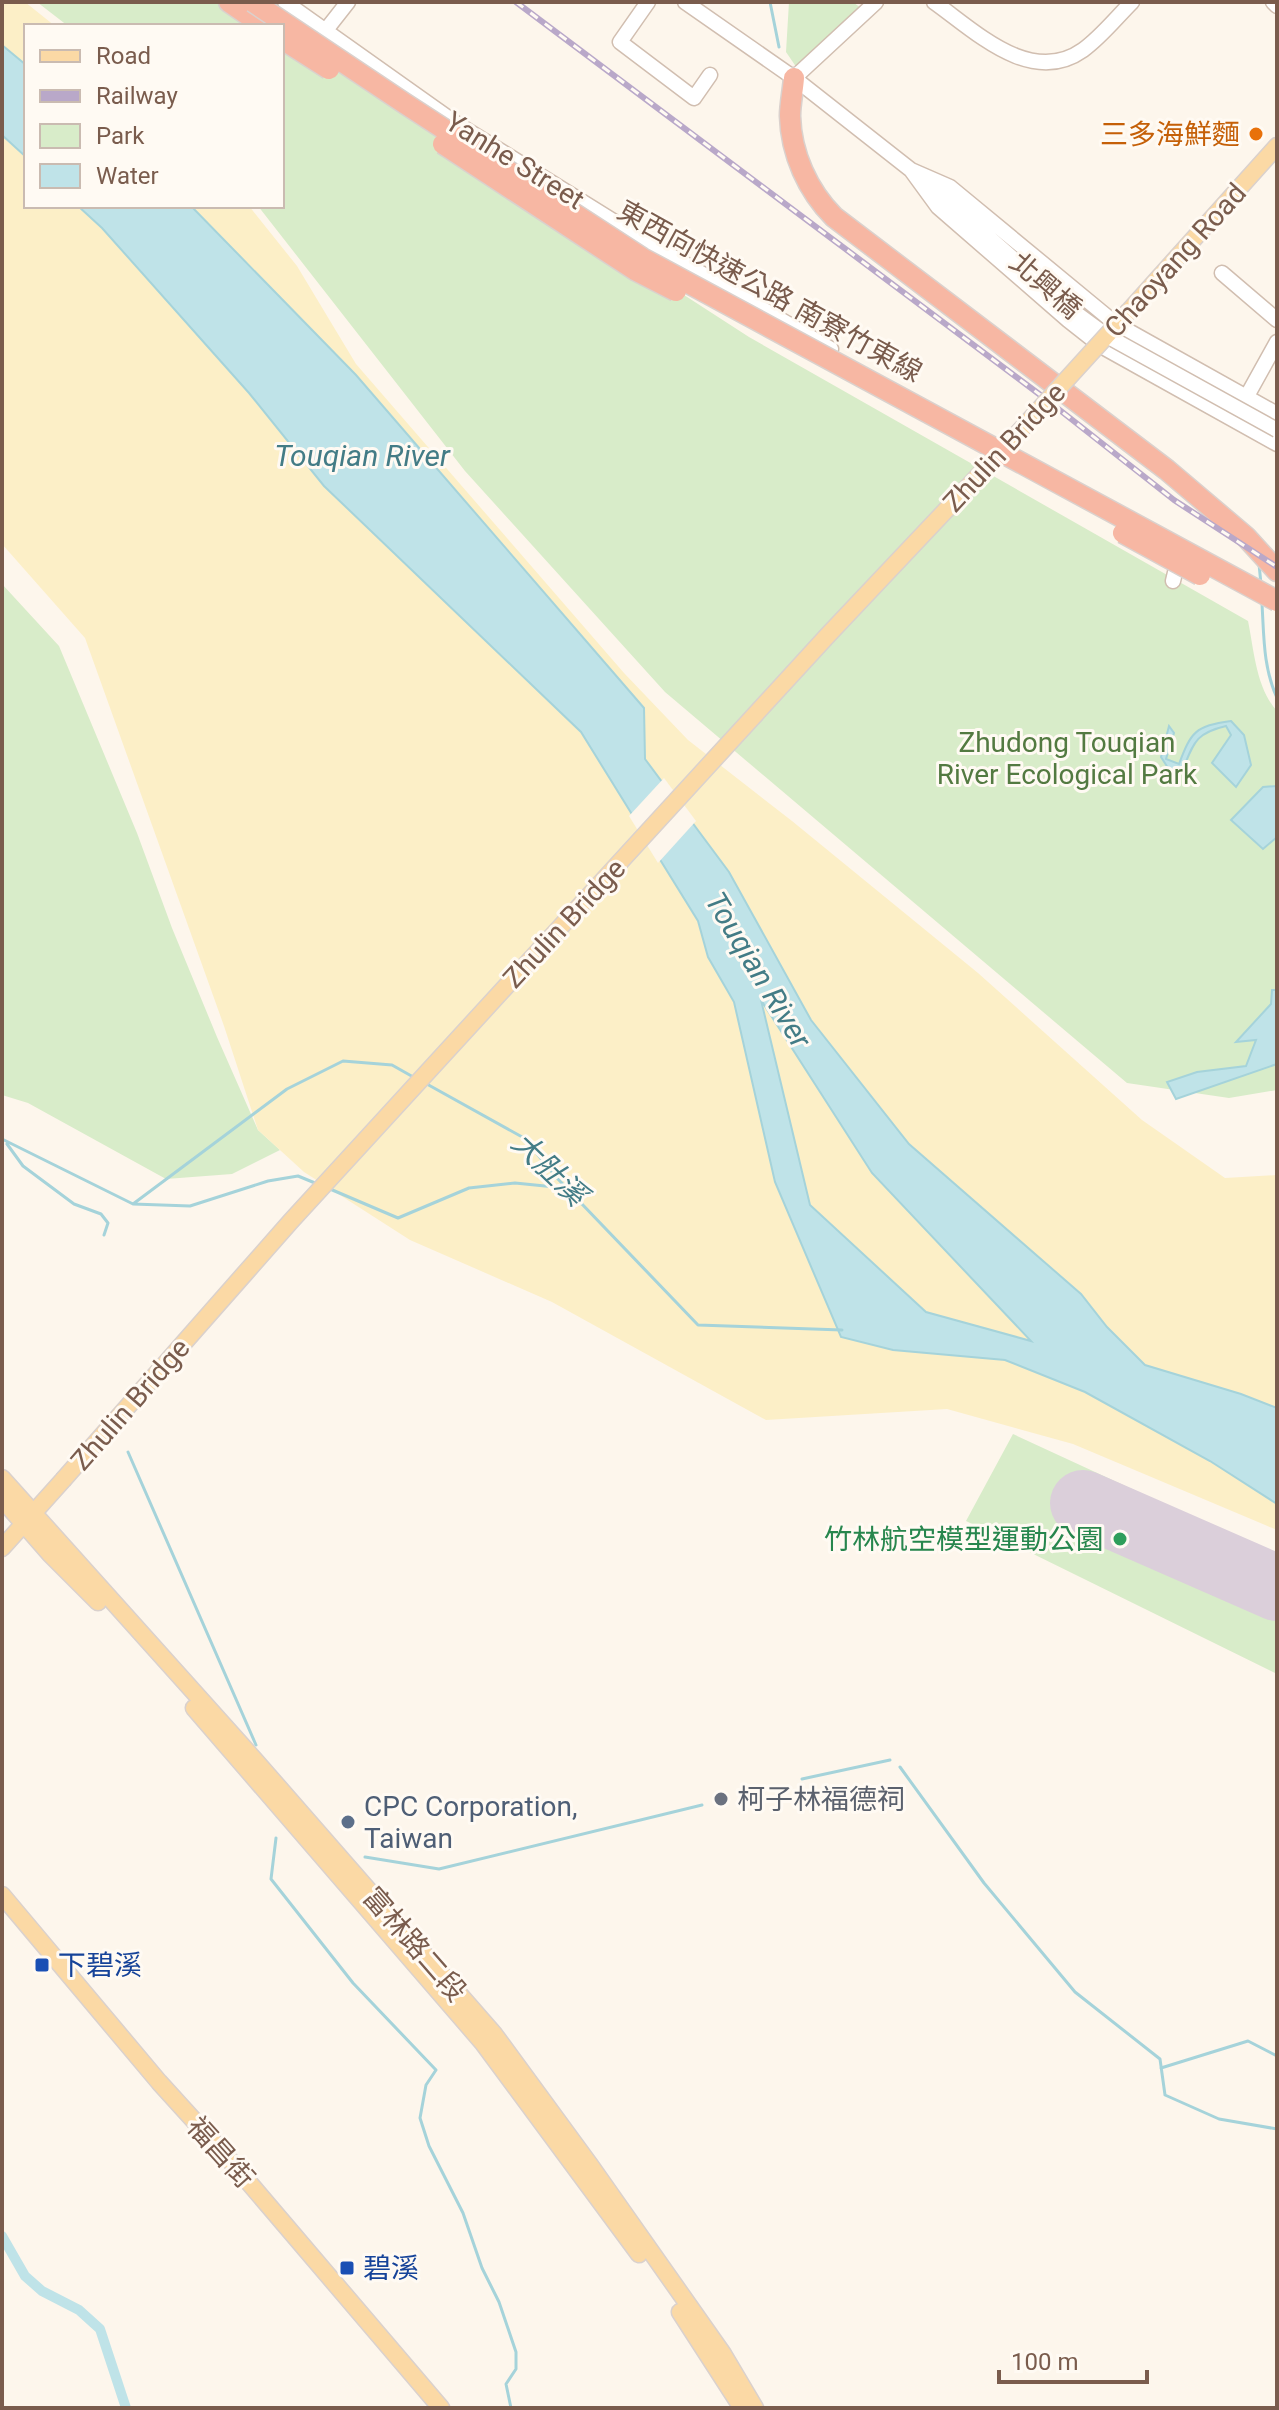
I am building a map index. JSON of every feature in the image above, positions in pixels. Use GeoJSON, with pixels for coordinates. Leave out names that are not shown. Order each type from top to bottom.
{"type":"FeatureCollection","features":[{"type":"Feature","properties":{"kind":"highway"},"geometry":{"type":"LineString","coordinates":[[229,2],[261,24]]}},
{"type":"Feature","properties":{"kind":"highway","name":"東西向快速公路 南寮竹東線"},"geometry":{"type":"LineString","coordinates":[[253,2],[642,258],[1277,601]]}},
{"type":"Feature","properties":{"kind":"highway","name":"東西向快速公路 南寮竹東線"},"geometry":{"type":"LineString","coordinates":[[284,40],[635,270],[1277,616]]}},
{"type":"Feature","properties":{"kind":"highway"},"geometry":{"type":"LineString","coordinates":[[794,78],[790,117],[795,147],[802,170],[821,204],[834,217],[1214,496],[1277,553]]}},
{"type":"Feature","properties":{"kind":"highway"},"geometry":{"type":"LineString","coordinates":[[1036,364],[1205,501],[1246,537],[1277,571]]}},
{"type":"Feature","properties":{"kind":"main road","name":"Chaoyang Road"},"geometry":{"type":"LineString","coordinates":[[1073,373],[1277,146]]}},
{"type":"Feature","properties":{"kind":"main road","name":"Zhulin Bridge"},"geometry":{"type":"LineString","coordinates":[[2,1548],[291,1221],[1073,373]]}},
{"type":"Feature","properties":{"kind":"main road"},"geometry":{"type":"LineString","coordinates":[[2,1478],[28,1518]]}},
{"type":"Feature","properties":{"kind":"main road"},"geometry":{"type":"LineString","coordinates":[[2,1499],[28,1518]]}},
{"type":"Feature","properties":{"kind":"main road","name":"富林路二段"},"geometry":{"type":"LineString","coordinates":[[28,1518],[50,1554],[128,1631],[305,1826],[550,2120],[723,2354],[755,2408]]}},
{"type":"Feature","properties":{"kind":"main road","name":"福昌街"},"geometry":{"type":"LineString","coordinates":[[2,1895],[441,2408]]}},
{"type":"Feature","properties":{"kind":"main road","name":"富林路二段"},"geometry":{"type":"LineString","coordinates":[[550,2120],[742,2408]]}},
{"type":"Feature","properties":{"kind":"street","name":"Yanhe Street"},"geometry":{"type":"LineString","coordinates":[[285,2],[421,100],[634,234],[877,376],[1175,535],[1179,559],[1173,581]]}},
{"type":"Feature","properties":{"kind":"street"},"geometry":{"type":"LineString","coordinates":[[326,30],[348,2]]}},
{"type":"Feature","properties":{"kind":"street"},"geometry":{"type":"LineString","coordinates":[[648,2],[620,42],[694,98],[710,75]]}},
{"type":"Feature","properties":{"kind":"street"},"geometry":{"type":"LineString","coordinates":[[685,2],[794,78],[911,170],[950,187],[1108,335],[1234,420],[1277,444]]}},
{"type":"Feature","properties":{"kind":"street"},"geometry":{"type":"LineString","coordinates":[[794,78],[876,2]]}},
{"type":"Feature","properties":{"kind":"street"},"geometry":{"type":"LineString","coordinates":[[934,2],[1008,53],[1026,62],[1043,63],[1080,52],[1132,2]]}},
{"type":"Feature","properties":{"kind":"street"},"geometry":{"type":"LineString","coordinates":[[1273,2],[1277,6]]}},
{"type":"Feature","properties":{"kind":"street"},"geometry":{"type":"LineString","coordinates":[[911,170],[938,207],[1068,320],[1108,335],[1277,414]]}},
{"type":"Feature","properties":{"kind":"street","name":"北興橋"},"geometry":{"type":"LineString","coordinates":[[911,170],[1073,311],[1108,335],[1277,430]]}},
{"type":"Feature","properties":{"kind":"street"},"geometry":{"type":"LineString","coordinates":[[1222,273],[1277,320]]}},
{"type":"Feature","properties":{"kind":"street"},"geometry":{"type":"LineString","coordinates":[[1234,420],[1277,342]]}},
{"type":"Feature","properties":{"kind":"green space"},"geometry":{"type":"Polygon","coordinates":[[[37,2],[235,2],[266,24],[65,24],[37,2]]]}},
{"type":"Feature","properties":{"kind":"green space"},"geometry":{"type":"Polygon","coordinates":[[[789,2],[853,2],[862,9],[801,74],[786,52],[789,2]]]}},
{"type":"Feature","properties":{"kind":"green space","name":"Zhudong Touqian River Ecological Park"},"geometry":{"type":"Polygon","coordinates":[[[284,36],[749,337],[1248,621],[1260,680],[1277,711],[1277,1090],[1229,1098],[1127,1083],[665,692],[465,471],[260,208],[284,208],[284,36]]]}},
{"type":"Feature","properties":{"kind":"green space"},"geometry":{"type":"Polygon","coordinates":[[[2,584],[59,646],[217,1037],[258,1130],[280,1150],[232,1174],[166,1179],[28,1103],[2,1095],[2,584]]]}},
{"type":"Feature","properties":{"kind":"green space","name":"竹林航空模型運動公園"},"geometry":{"type":"Polygon","coordinates":[[[1013,1434],[1277,1556],[1277,1674],[966,1521],[1013,1434]]]}},
{"type":"Feature","properties":{"kind":"sand"},"geometry":{"type":"Polygon","coordinates":[[[2,2],[25,2],[52,24],[24,24],[24,208],[251,208],[297,266],[356,364],[624,673],[688,740],[978,973],[1142,1120],[1225,1178],[1277,1175],[1277,1530],[1073,1444],[947,1409],[766,1420],[552,1302],[410,1240],[304,1172],[258,1130],[224,1026],[85,638],[2,544],[2,2]]]}},
{"type":"Feature","properties":{"kind":"water"},"geometry":{"type":"Polygon","coordinates":[[[2,45],[24,63],[24,155],[2,135],[2,45]]]}},
{"type":"Feature","properties":{"kind":"water","name":"Touqian River"},"geometry":{"type":"Polygon","coordinates":[[[80,208],[193,208],[356,375],[644,708],[645,759],[729,872],[811,1020],[909,1144],[1081,1294],[1107,1327],[1145,1365],[1277,1408],[1277,1504],[1210,1461],[1085,1392],[1005,1360],[893,1350],[841,1337],[775,1182],[734,1002],[708,957],[698,921],[581,732],[324,486],[249,393],[102,228],[80,208]],[[761,1000],[810,1205],[926,1312],[1031,1341],[872,1173],[761,1000]]]}},
{"type":"Feature","properties":{"kind":"water"},"geometry":{"type":"Polygon","coordinates":[[[1231,721],[1244,735],[1251,765],[1236,787],[1212,763],[1231,735],[1226,726],[1208,732],[1197,740],[1183,769],[1170,771],[1161,757],[1169,726],[1174,733],[1166,759],[1179,764],[1196,732],[1209,725],[1231,721]]]}},
{"type":"Feature","properties":{"kind":"water"},"geometry":{"type":"Polygon","coordinates":[[[1277,786],[1277,837],[1263,849],[1231,820],[1263,787],[1277,786]]]}},
{"type":"Feature","properties":{"kind":"water"},"geometry":{"type":"Polygon","coordinates":[[[1272,990],[1277,990],[1277,1064],[1176,1099],[1167,1082],[1197,1072],[1246,1066],[1256,1040],[1236,1042],[1271,1004],[1272,990]]]}},
{"type":"Feature","properties":{"kind":"pier"},"geometry":{"type":"Polygon","coordinates":[[[664,778],[696,821],[658,863],[629,816],[664,778]]]}},
{"type":"Feature","properties":{"kind":"waterway"},"geometry":{"type":"LineString","coordinates":[[770,2],[779,47]]}},
{"type":"Feature","properties":{"kind":"waterway"},"geometry":{"type":"LineString","coordinates":[[1259,564],[1261,584]]}},
{"type":"Feature","properties":{"kind":"waterway"},"geometry":{"type":"LineString","coordinates":[[1262,604],[1267,663],[1277,698]]}},
{"type":"Feature","properties":{"kind":"waterway","name":"大肚溪"},"geometry":{"type":"LineString","coordinates":[[2,1139],[133,1204],[287,1089],[343,1061],[392,1065],[415,1078]]}},
{"type":"Feature","properties":{"kind":"waterway","name":"大肚溪"},"geometry":{"type":"LineString","coordinates":[[425,1083],[524,1138],[557,1178],[698,1325],[842,1330]]}},
{"type":"Feature","properties":{"kind":"waterway"},"geometry":{"type":"LineString","coordinates":[[7,1144],[23,1166],[74,1204],[101,1214],[108,1223],[104,1235]]}},
{"type":"Feature","properties":{"kind":"waterway"},"geometry":{"type":"LineString","coordinates":[[133,1204],[190,1206],[268,1181],[298,1176],[315,1183]]}},
{"type":"Feature","properties":{"kind":"waterway"},"geometry":{"type":"LineString","coordinates":[[330,1189],[398,1218],[469,1188],[515,1183],[565,1188]]}},
{"type":"Feature","properties":{"kind":"waterway"},"geometry":{"type":"LineString","coordinates":[[128,1452],[256,1745]]}},
{"type":"Feature","properties":{"kind":"waterway"},"geometry":{"type":"LineString","coordinates":[[802,1779],[890,1760]]}},
{"type":"Feature","properties":{"kind":"waterway"},"geometry":{"type":"LineString","coordinates":[[900,1767],[984,1883],[1075,1992],[1160,2059],[1165,2095],[1219,2119],[1277,2129]]}},
{"type":"Feature","properties":{"kind":"waterway"},"geometry":{"type":"LineString","coordinates":[[365,1857],[439,1869],[702,1805]]}},
{"type":"Feature","properties":{"kind":"waterway"},"geometry":{"type":"LineString","coordinates":[[276,1838],[271,1879],[353,1983],[436,2070],[426,2085],[420,2118],[429,2146],[463,2213],[516,2352],[516,2369],[506,2384],[511,2408]]}},
{"type":"Feature","properties":{"kind":"waterway"},"geometry":{"type":"LineString","coordinates":[[1161,2068],[1248,2041],[1277,2056]]}},
{"type":"Feature","properties":{"kind":"waterway"},"geometry":{"type":"LineString","coordinates":[[2,2236],[25,2276],[42,2291],[79,2310],[100,2329],[126,2408]]}},
{"type":"Feature","properties":{"kind":"runway"},"geometry":{"type":"LineString","coordinates":[[1083,1503],[1277,1588]]}},
{"type":"Feature","properties":{"kind":"railway"},"geometry":{"type":"LineString","coordinates":[[516,2],[1047,400],[1174,500],[1277,567]]}},
{"type":"Feature","properties":{"kind":"place","name":"三多海鮮麵"},"geometry":{"type":"Point","coordinates":[1256,134]}},
{"type":"Feature","properties":{"kind":"place","name":"竹林航空模型運動公園"},"geometry":{"type":"Point","coordinates":[1120,1539]}},
{"type":"Feature","properties":{"kind":"place","name":"柯子林福德祠"},"geometry":{"type":"Point","coordinates":[721,1799]}},
{"type":"Feature","properties":{"kind":"place","name":"CPC Corporation, Taiwan"},"geometry":{"type":"Point","coordinates":[348,1822]}},
{"type":"Feature","properties":{"kind":"place","name":"下碧溪"},"geometry":{"type":"Point","coordinates":[42,1965]}},
{"type":"Feature","properties":{"kind":"place","name":"碧溪"},"geometry":{"type":"Point","coordinates":[347,2268]}}]}
